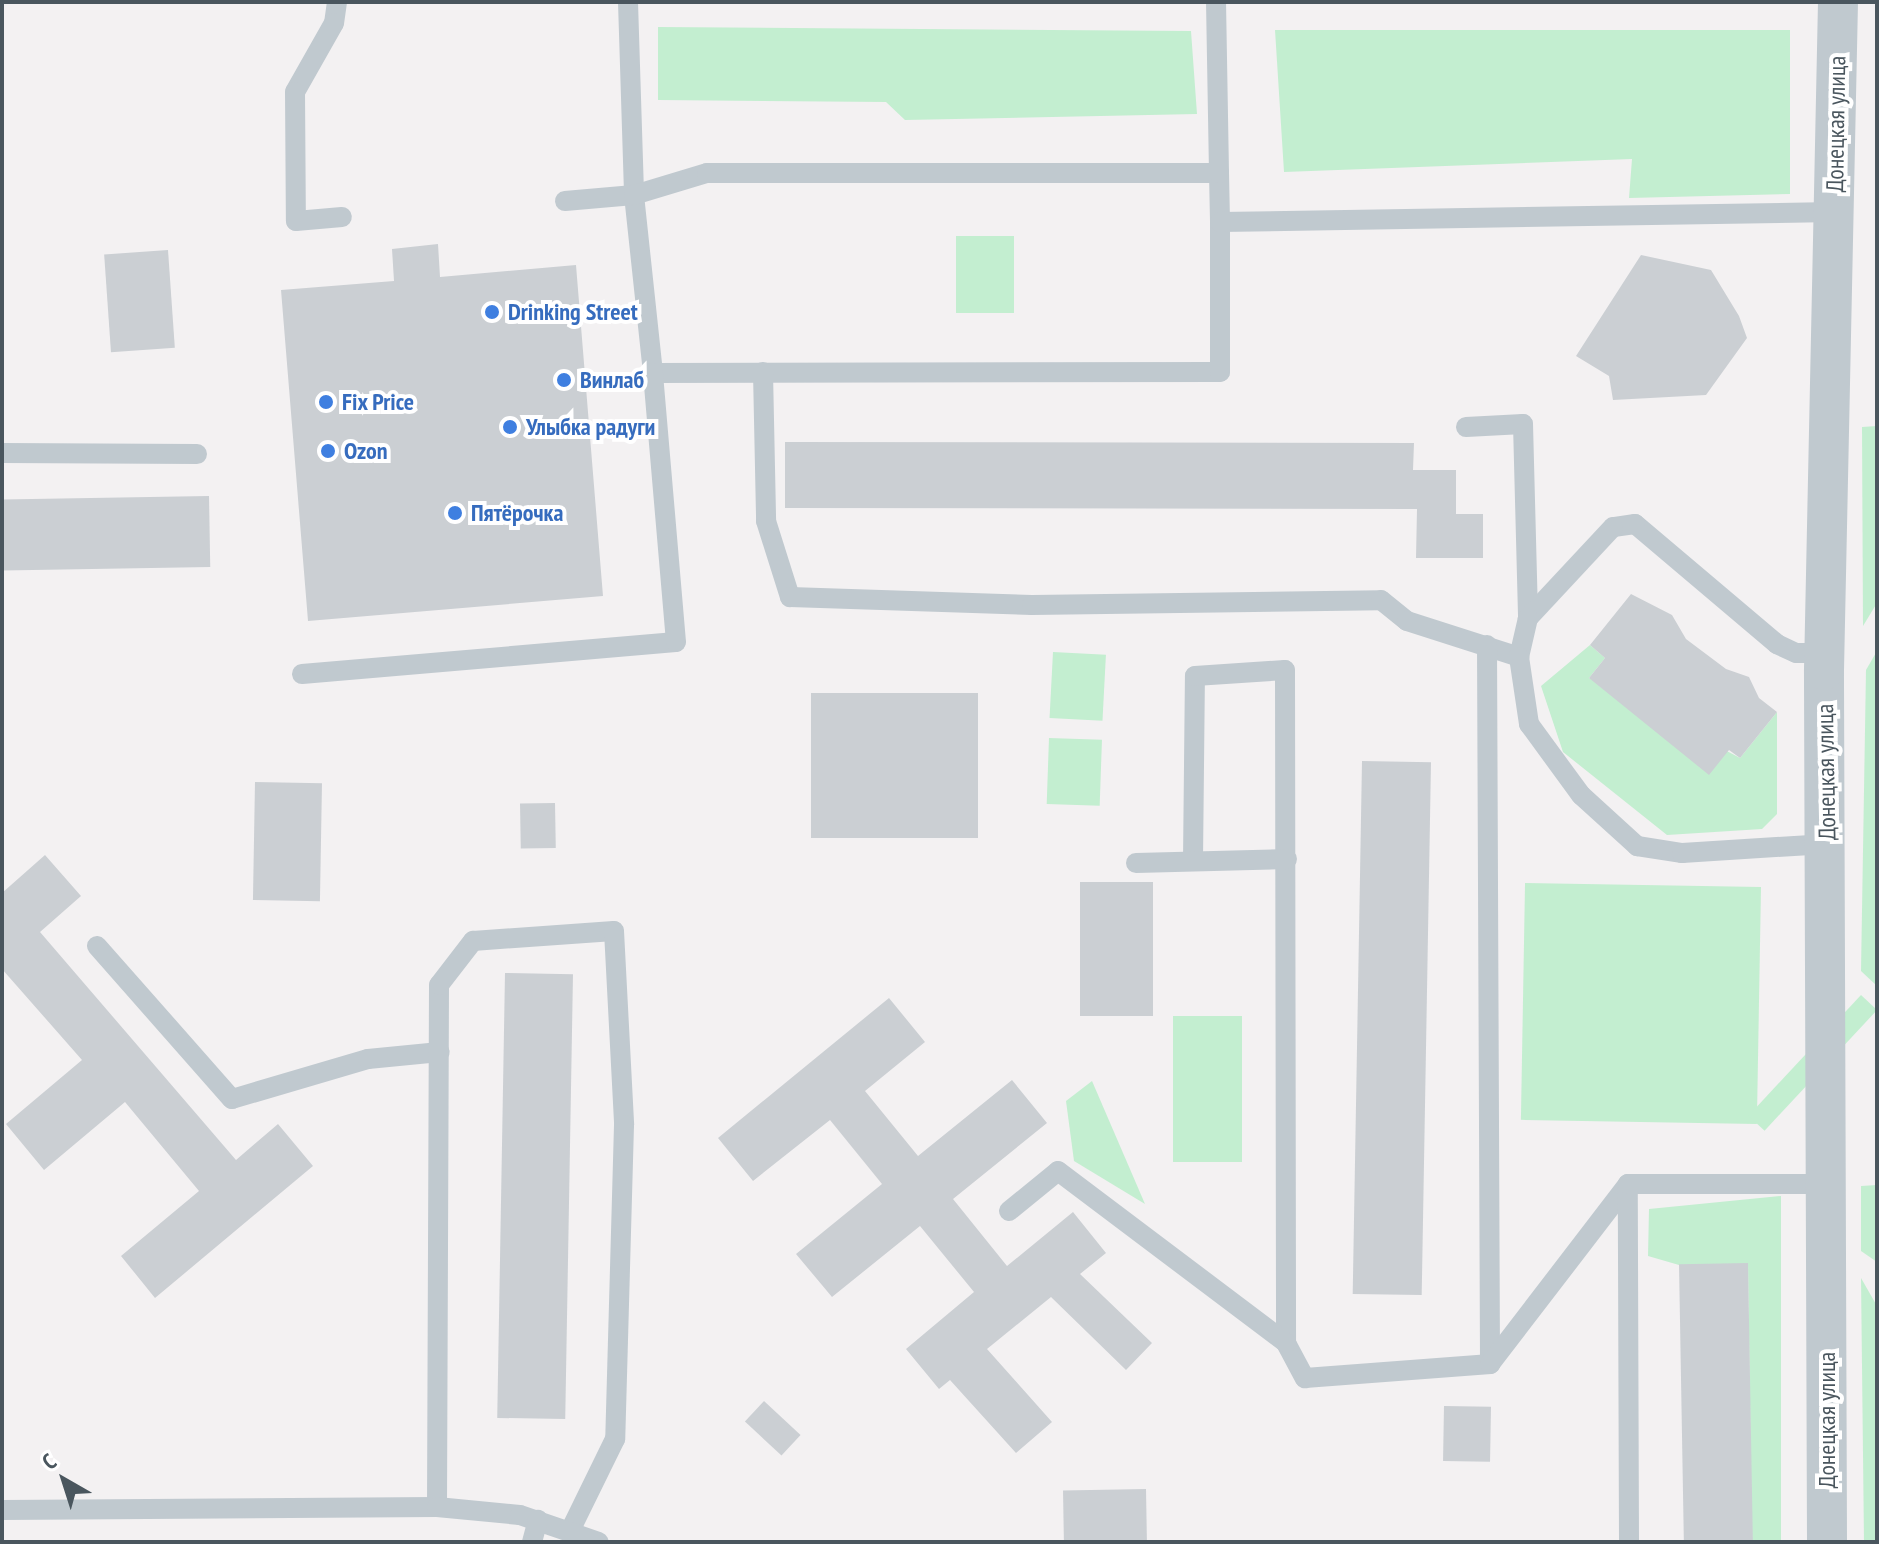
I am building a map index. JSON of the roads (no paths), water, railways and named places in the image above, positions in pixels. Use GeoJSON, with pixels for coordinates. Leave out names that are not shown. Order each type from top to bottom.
{"type":"FeatureCollection","features":[{"type":"Feature","properties":{"kind":"street","name":"Донецкая улица"},"geometry":{"type":"LineString","coordinates":[[1827,1542],[1824,653],[1838,2]]}},
{"type":"Feature","properties":{"kind":"lane"},"geometry":{"type":"LineString","coordinates":[[337,2],[334,23],[295,92],[296,221],[342,217]]}},
{"type":"Feature","properties":{"kind":"lane"},"geometry":{"type":"LineString","coordinates":[[302,674],[676,642],[634,195],[628,2]]}},
{"type":"Feature","properties":{"kind":"lane"},"geometry":{"type":"LineString","coordinates":[[653,373],[1220,372],[1216,2]]}},
{"type":"Feature","properties":{"kind":"lane"},"geometry":{"type":"LineString","coordinates":[[565,201],[634,195],[707,173],[1219,173]]}},
{"type":"Feature","properties":{"kind":"lane"},"geometry":{"type":"LineString","coordinates":[[1220,222],[1834,212]]}},
{"type":"Feature","properties":{"kind":"lane"},"geometry":{"type":"LineString","coordinates":[[763,372],[766,521],[790,597],[1032,605],[1381,600],[1407,621],[1519,657]]}},
{"type":"Feature","properties":{"kind":"lane"},"geometry":{"type":"LineString","coordinates":[[1466,427],[1523,424],[1528,618],[1519,657],[1529,724],[1581,795],[1637,846],[1682,853],[1827,844]]}},
{"type":"Feature","properties":{"kind":"lane"},"geometry":{"type":"LineString","coordinates":[[2,453],[197,454]]}},
{"type":"Feature","properties":{"kind":"lane"},"geometry":{"type":"LineString","coordinates":[[1528,618],[1611,519],[1635,524],[1777,644],[1796,653],[1824,653]]}},
{"type":"Feature","properties":{"kind":"lane"},"geometry":{"type":"LineString","coordinates":[[1487,645],[1490,1364]]}},
{"type":"Feature","properties":{"kind":"lane"},"geometry":{"type":"LineString","coordinates":[[1193,861],[1195,676],[1285,670],[1286,1343]]}},
{"type":"Feature","properties":{"kind":"lane"},"geometry":{"type":"LineString","coordinates":[[1136,863],[1287,859]]}},
{"type":"Feature","properties":{"kind":"lane"},"geometry":{"type":"LineString","coordinates":[[437,1507],[439,985],[473,941],[614,931],[624,1125],[615,1439],[571,1529]]}},
{"type":"Feature","properties":{"kind":"lane"},"geometry":{"type":"LineString","coordinates":[[97,946],[232,1099],[368,1059],[440,1052]]}},
{"type":"Feature","properties":{"kind":"lane"},"geometry":{"type":"LineString","coordinates":[[1009,1211],[1058,1171],[1286,1343],[1305,1378],[1490,1364],[1628,1184]]}},
{"type":"Feature","properties":{"kind":"lane"},"geometry":{"type":"LineString","coordinates":[[1628,1184],[1825,1184]]}},
{"type":"Feature","properties":{"kind":"lane"},"geometry":{"type":"LineString","coordinates":[[1628,1184],[1629,1542]]}},
{"type":"Feature","properties":{"kind":"lane"},"geometry":{"type":"LineString","coordinates":[[2,1510],[437,1507],[538,1520],[571,1529],[599,1542]]}},
{"type":"Feature","properties":{"kind":"lane"},"geometry":{"type":"LineString","coordinates":[[532,1542],[538,1520]]}},
{"type":"Feature","properties":{"kind":"place","name":"Drinking Street"},"geometry":{"type":"Point","coordinates":[492,312]}},
{"type":"Feature","properties":{"kind":"place","name":"Винлаб"},"geometry":{"type":"Point","coordinates":[564,380]}},
{"type":"Feature","properties":{"kind":"place","name":"Fix Price"},"geometry":{"type":"Point","coordinates":[326,402]}},
{"type":"Feature","properties":{"kind":"place","name":"Улыбка радуги"},"geometry":{"type":"Point","coordinates":[510,427]}},
{"type":"Feature","properties":{"kind":"place","name":"Ozon"},"geometry":{"type":"Point","coordinates":[328,451]}},
{"type":"Feature","properties":{"kind":"place","name":"Пятёрочка"},"geometry":{"type":"Point","coordinates":[455,513]}}]}
